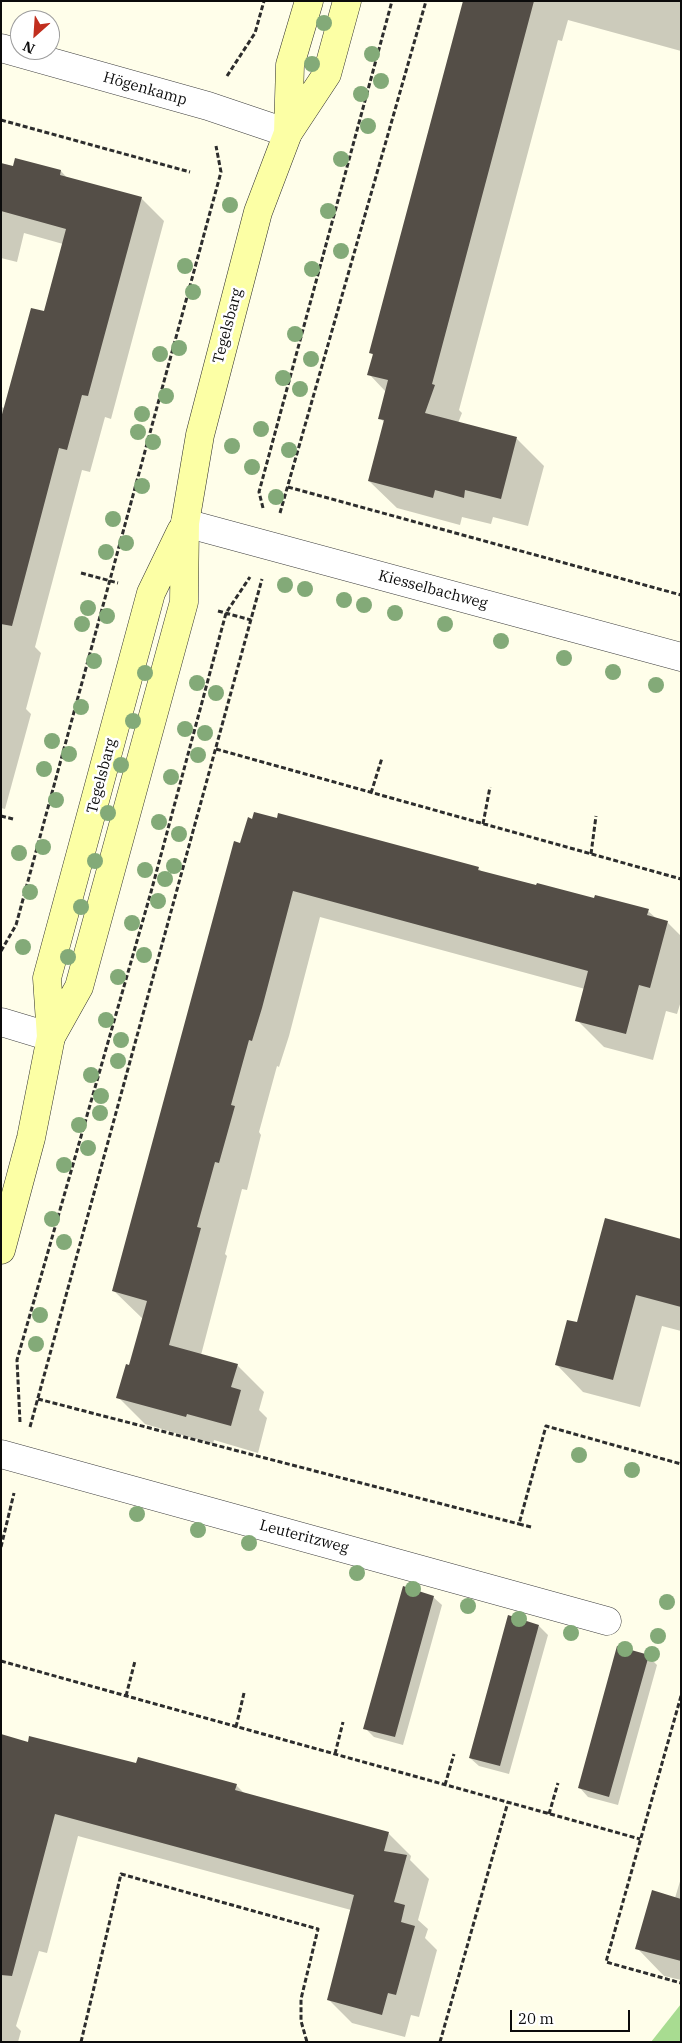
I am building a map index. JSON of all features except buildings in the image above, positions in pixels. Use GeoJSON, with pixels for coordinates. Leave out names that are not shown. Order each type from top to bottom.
{"type":"FeatureCollection","features":[{"type":"Feature","properties":{"kind":"street","name":"Tegelsbarg"},"geometry":{"type":"LineString","coordinates":[[288,133],[290,65],[309,1]]}},
{"type":"Feature","properties":{"kind":"street","name":"Tegelsbarg"},"geometry":{"type":"LineString","coordinates":[[1,1250],[31,1138],[51,1037],[79,988],[184,602],[185,523],[200,435],[256,221],[288,133],[327,74],[347,1]]}},
{"type":"Feature","properties":{"kind":"street","name":"Högenkamp"},"geometry":{"type":"LineString","coordinates":[[1,48],[208,106],[288,133]]}},
{"type":"Feature","properties":{"kind":"street","name":"Kiesselbachweg"},"geometry":{"type":"LineString","coordinates":[[185,523],[681,657]]}},
{"type":"Feature","properties":{"kind":"street"},"geometry":{"type":"LineString","coordinates":[[1,1022],[51,1037]]}},
{"type":"Feature","properties":{"kind":"street","name":"Leuteritzweg"},"geometry":{"type":"LineString","coordinates":[[11,1456],[607,1621]]}},
{"type":"Feature","properties":{"kind":"path"},"geometry":{"type":"LineString","coordinates":[[1,951],[16,925],[221,172],[208,106],[254,33],[264,1]]}},
{"type":"Feature","properties":{"kind":"path"},"geometry":{"type":"LineString","coordinates":[[1,1547],[6,1529],[18,1360],[151,892],[226,613],[271,546],[259,492],[392,1]]}},
{"type":"Feature","properties":{"kind":"path"},"geometry":{"type":"LineString","coordinates":[[11,1456],[38,1399],[271,546],[426,1]]}},
{"type":"Feature","properties":{"kind":"path"},"geometry":{"type":"LineString","coordinates":[[1,120],[190,172]]}},
{"type":"Feature","properties":{"kind":"path"},"geometry":{"type":"LineString","coordinates":[[288,487],[681,595]]}},
{"type":"Feature","properties":{"kind":"path"},"geometry":{"type":"LineString","coordinates":[[216,749],[681,879]]}},
{"type":"Feature","properties":{"kind":"path"},"geometry":{"type":"LineString","coordinates":[[371,793],[382,758]]}},
{"type":"Feature","properties":{"kind":"path"},"geometry":{"type":"LineString","coordinates":[[483,824],[490,787]]}},
{"type":"Feature","properties":{"kind":"path"},"geometry":{"type":"LineString","coordinates":[[1,816],[13,819]]}},
{"type":"Feature","properties":{"kind":"path"},"geometry":{"type":"LineString","coordinates":[[592,854],[596,816]]}},
{"type":"Feature","properties":{"kind":"path"},"geometry":{"type":"LineString","coordinates":[[38,1399],[531,1527]]}},
{"type":"Feature","properties":{"kind":"path"},"geometry":{"type":"LineString","coordinates":[[519,1524],[546,1426],[681,1464]]}},
{"type":"Feature","properties":{"kind":"path"},"geometry":{"type":"LineString","coordinates":[[1,1528],[6,1529]]}},
{"type":"Feature","properties":{"kind":"path"},"geometry":{"type":"LineString","coordinates":[[1,1661],[640,1839]]}},
{"type":"Feature","properties":{"kind":"path"},"geometry":{"type":"LineString","coordinates":[[126,1696],[135,1661]]}},
{"type":"Feature","properties":{"kind":"path"},"geometry":{"type":"LineString","coordinates":[[236,1727],[244,1694]]}},
{"type":"Feature","properties":{"kind":"path"},"geometry":{"type":"LineString","coordinates":[[681,1696],[606,1962],[681,1983]]}},
{"type":"Feature","properties":{"kind":"path"},"geometry":{"type":"LineString","coordinates":[[335,1754],[343,1722]]}},
{"type":"Feature","properties":{"kind":"path"},"geometry":{"type":"LineString","coordinates":[[445,1785],[454,1754]]}},
{"type":"Feature","properties":{"kind":"path"},"geometry":{"type":"LineString","coordinates":[[549,1814],[558,1783]]}},
{"type":"Feature","properties":{"kind":"path"},"geometry":{"type":"LineString","coordinates":[[440,2042],[508,1802]]}},
{"type":"Feature","properties":{"kind":"path"},"geometry":{"type":"LineString","coordinates":[[81,2042],[121,1874],[318,1929],[301,1999],[301,2021],[307,2042]]}},
{"type":"Feature","properties":{"kind":"green space"},"geometry":{"type":"Polygon","coordinates":[[[681,2004],[681,2042],[651,2042],[681,2004]]]}}]}
